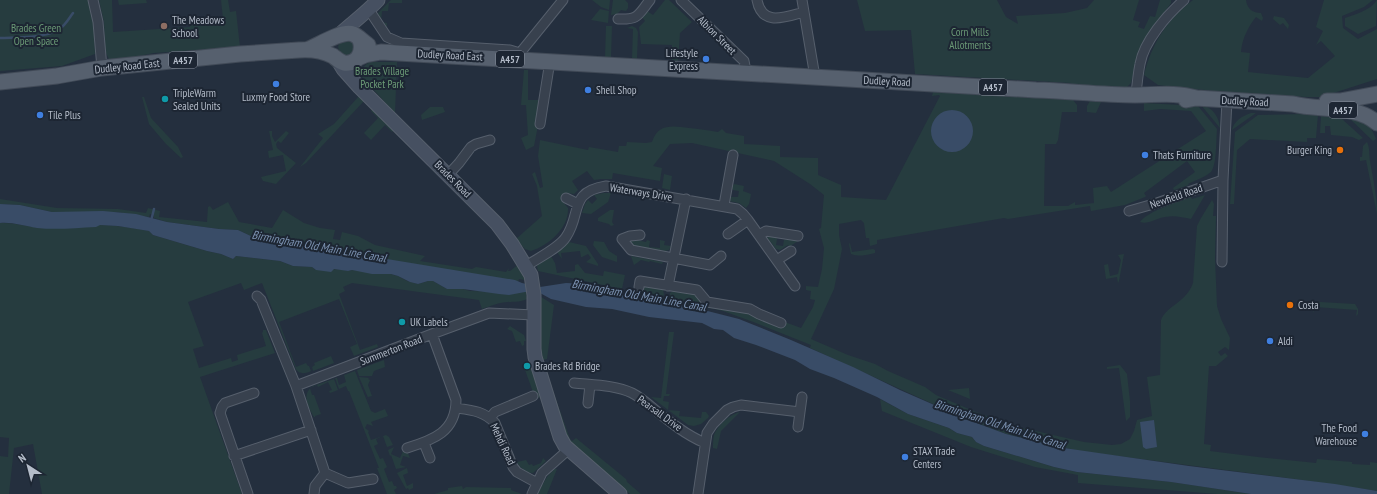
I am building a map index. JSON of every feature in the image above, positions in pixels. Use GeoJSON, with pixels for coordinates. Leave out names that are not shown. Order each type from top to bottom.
{"type":"FeatureCollection","features":[{"type":"Feature","properties":{"kind":"main road","name":"Dudley Road East"},"geometry":{"type":"LineString","coordinates":[[309,49],[339,35],[348,33],[381,52]]}},
{"type":"Feature","properties":{"kind":"main road"},"geometry":{"type":"LineString","coordinates":[[336,58],[332,52],[332,47],[333,42],[339,35]]}},
{"type":"Feature","properties":{"kind":"main road"},"geometry":{"type":"LineString","coordinates":[[357,59],[362,52],[362,45],[359,39]]}},
{"type":"Feature","properties":{"kind":"main road","name":"Dudley Road East"},"geometry":{"type":"LineString","coordinates":[[0,76],[55,70],[95,69],[240,54],[309,49],[325,53],[336,58],[340,62],[345,63],[351,62],[365,55],[381,52],[519,56],[550,61],[638,66]]}},
{"type":"Feature","properties":{"kind":"main road","name":"Dudley Road"},"geometry":{"type":"LineString","coordinates":[[638,66],[1136,95],[1161,99],[1184,100],[1196,98],[1293,104],[1305,107],[1352,111],[1370,118],[1377,123]]}},
{"type":"Feature","properties":{"kind":"main road","name":"Dudley Road East"},"geometry":{"type":"LineString","coordinates":[[0,82],[57,76],[95,69]]}},
{"type":"Feature","properties":{"kind":"main road","name":"Dudley Road"},"geometry":{"type":"LineString","coordinates":[[1293,104],[1304,102],[1340,101],[1377,94]]}},
{"type":"Feature","properties":{"kind":"main road","name":"A457"},"geometry":{"type":"LineString","coordinates":[[1377,101],[1374,112],[1377,123]]}},
{"type":"Feature","properties":{"kind":"street"},"geometry":{"type":"LineString","coordinates":[[93,0],[98,22],[95,69]]}},
{"type":"Feature","properties":{"kind":"street"},"geometry":{"type":"LineString","coordinates":[[339,35],[378,0]]}},
{"type":"Feature","properties":{"kind":"street"},"geometry":{"type":"LineString","coordinates":[[519,56],[563,0]]}},
{"type":"Feature","properties":{"kind":"street"},"geometry":{"type":"LineString","coordinates":[[618,19],[629,19],[637,16],[650,0]]}},
{"type":"Feature","properties":{"kind":"street","name":"Albion Street"},"geometry":{"type":"LineString","coordinates":[[681,0],[744,61],[744,73]]}},
{"type":"Feature","properties":{"kind":"street"},"geometry":{"type":"LineString","coordinates":[[756,0],[761,12],[770,18],[785,17],[804,12]]}},
{"type":"Feature","properties":{"kind":"street"},"geometry":{"type":"LineString","coordinates":[[802,0],[815,77]]}},
{"type":"Feature","properties":{"kind":"street"},"geometry":{"type":"LineString","coordinates":[[1136,95],[1143,53],[1158,28],[1184,0]]}},
{"type":"Feature","properties":{"kind":"street"},"geometry":{"type":"LineString","coordinates":[[359,39],[359,26],[366,12]]}},
{"type":"Feature","properties":{"kind":"street","name":"Dudley Road East"},"geometry":{"type":"LineString","coordinates":[[366,12],[387,37],[401,44],[510,50],[519,56]]}},
{"type":"Feature","properties":{"kind":"street","name":"Brades Road"},"geometry":{"type":"LineString","coordinates":[[336,58],[343,69],[359,87],[497,224],[526,266],[531,275],[533,288],[534,349],[536,364],[560,437],[568,450],[620,494]]}},
{"type":"Feature","properties":{"kind":"street"},"geometry":{"type":"LineString","coordinates":[[357,59],[355,71],[359,87]]}},
{"type":"Feature","properties":{"kind":"street"},"geometry":{"type":"LineString","coordinates":[[540,124],[550,61]]}},
{"type":"Feature","properties":{"kind":"street"},"geometry":{"type":"LineString","coordinates":[[1222,262],[1223,180],[1227,100]]}},
{"type":"Feature","properties":{"kind":"street"},"geometry":{"type":"LineString","coordinates":[[448,175],[471,147],[490,140]]}},
{"type":"Feature","properties":{"kind":"street"},"geometry":{"type":"LineString","coordinates":[[724,205],[733,155]]}},
{"type":"Feature","properties":{"kind":"street","name":"Newfield Road"},"geometry":{"type":"LineString","coordinates":[[1129,211],[1223,180]]}},
{"type":"Feature","properties":{"kind":"street","name":"Waterways Drive"},"geometry":{"type":"LineString","coordinates":[[526,266],[561,243],[566,237],[582,197],[599,187],[606,186],[737,208],[744,214],[795,286]]}},
{"type":"Feature","properties":{"kind":"street"},"geometry":{"type":"LineString","coordinates":[[566,198],[578,204]]}},
{"type":"Feature","properties":{"kind":"street"},"geometry":{"type":"LineString","coordinates":[[668,286],[686,199]]}},
{"type":"Feature","properties":{"kind":"street"},"geometry":{"type":"LineString","coordinates":[[728,234],[748,220]]}},
{"type":"Feature","properties":{"kind":"street"},"geometry":{"type":"LineString","coordinates":[[759,235],[766,231],[798,236]]}},
{"type":"Feature","properties":{"kind":"street"},"geometry":{"type":"LineString","coordinates":[[640,235],[622,239],[630,250],[710,265],[721,256]]}},
{"type":"Feature","properties":{"kind":"street"},"geometry":{"type":"LineString","coordinates":[[777,260],[790,251]]}},
{"type":"Feature","properties":{"kind":"street"},"geometry":{"type":"LineString","coordinates":[[639,287],[640,280],[697,290],[707,302],[750,309],[781,323]]}},
{"type":"Feature","properties":{"kind":"street"},"geometry":{"type":"LineString","coordinates":[[257,296],[261,300],[296,386],[325,473]]}},
{"type":"Feature","properties":{"kind":"street","name":"Summerton Road"},"geometry":{"type":"LineString","coordinates":[[296,386],[489,313],[534,315]]}},
{"type":"Feature","properties":{"kind":"street"},"geometry":{"type":"LineString","coordinates":[[407,448],[424,443],[440,435],[451,423],[456,408],[456,400],[432,334]]}},
{"type":"Feature","properties":{"kind":"street","name":"Pearsall Drive"},"geometry":{"type":"LineString","coordinates":[[574,383],[613,388],[631,393],[673,424],[705,443]]}},
{"type":"Feature","properties":{"kind":"street"},"geometry":{"type":"LineString","coordinates":[[588,403],[590,385]]}},
{"type":"Feature","properties":{"kind":"street"},"geometry":{"type":"LineString","coordinates":[[248,494],[220,413],[222,407],[226,403],[254,393]]}},
{"type":"Feature","properties":{"kind":"street","name":"Mehdi Road"},"geometry":{"type":"LineString","coordinates":[[490,418],[495,412],[533,396]]}},
{"type":"Feature","properties":{"kind":"street"},"geometry":{"type":"LineString","coordinates":[[798,427],[802,397]]}},
{"type":"Feature","properties":{"kind":"street"},"geometry":{"type":"LineString","coordinates":[[698,494],[707,433],[713,424],[733,407],[740,405],[800,412]]}},
{"type":"Feature","properties":{"kind":"street","name":"Mehdi Road"},"geometry":{"type":"LineString","coordinates":[[456,408],[475,410],[490,418],[495,423],[513,468],[517,472],[537,483]]}},
{"type":"Feature","properties":{"kind":"street"},"geometry":{"type":"LineString","coordinates":[[234,456],[311,430]]}},
{"type":"Feature","properties":{"kind":"street"},"geometry":{"type":"LineString","coordinates":[[424,443],[430,458]]}},
{"type":"Feature","properties":{"kind":"street"},"geometry":{"type":"LineString","coordinates":[[532,494],[542,473],[568,450]]}},
{"type":"Feature","properties":{"kind":"street"},"geometry":{"type":"LineString","coordinates":[[325,473],[351,483],[373,479]]}},
{"type":"Feature","properties":{"kind":"street"},"geometry":{"type":"LineString","coordinates":[[314,490],[325,473]]}},
{"type":"Feature","properties":{"kind":"green space","name":"Brades Green Open Space"},"geometry":{"type":"Polygon","coordinates":[[[0,0],[89,0],[94,27],[95,54],[62,66],[0,71],[0,0]]]}},
{"type":"Feature","properties":{"kind":"green space"},"geometry":{"type":"Polygon","coordinates":[[[99,0],[112,0],[113,32],[190,27],[189,20],[201,18],[201,21],[223,19],[221,0],[228,0],[230,12],[236,11],[240,47],[154,53],[115,61],[109,59],[105,51],[104,22],[99,0]]]}},
{"type":"Feature","properties":{"kind":"green space"},"geometry":{"type":"Polygon","coordinates":[[[118,0],[146,0],[147,3],[119,5],[118,0]]]}},
{"type":"Feature","properties":{"kind":"green space"},"geometry":{"type":"Polygon","coordinates":[[[391,0],[402,0],[402,3],[389,3],[388,11],[382,11],[381,22],[387,23],[387,26],[383,28],[375,16],[391,0]]]}},
{"type":"Feature","properties":{"kind":"green space"},"geometry":{"type":"Polygon","coordinates":[[[592,0],[610,0],[609,10],[601,7],[592,0]]]}},
{"type":"Feature","properties":{"kind":"green space"},"geometry":{"type":"Polygon","coordinates":[[[613,0],[625,0],[628,3],[628,8],[626,11],[621,10],[617,14],[611,15],[613,0]]]}},
{"type":"Feature","properties":{"kind":"green space"},"geometry":{"type":"Polygon","coordinates":[[[665,0],[669,0],[692,22],[680,33],[678,61],[672,60],[672,45],[641,44],[639,27],[645,21],[642,17],[647,11],[653,15],[665,0]]]}},
{"type":"Feature","properties":{"kind":"green space","name":"Corn Mills Allotments"},"geometry":{"type":"Polygon","coordinates":[[[857,0],[997,0],[1006,17],[1018,24],[1016,16],[1065,13],[1087,8],[1094,0],[1139,0],[1133,20],[1140,22],[1138,27],[1144,29],[1150,16],[1155,17],[1160,0],[1171,0],[1171,3],[1155,25],[1138,53],[1131,83],[1126,88],[1073,86],[1071,83],[915,74],[911,30],[865,31],[857,0]]]}},
{"type":"Feature","properties":{"kind":"green space"},"geometry":{"type":"Polygon","coordinates":[[[1193,0],[1246,0],[1249,8],[1255,12],[1261,13],[1263,18],[1262,21],[1256,17],[1244,38],[1241,52],[1250,53],[1248,72],[1308,78],[1335,56],[1321,41],[1316,45],[1323,31],[1316,27],[1324,0],[1373,0],[1364,7],[1342,16],[1343,28],[1358,39],[1377,29],[1377,79],[1321,97],[1223,92],[1158,85],[1144,75],[1151,53],[1168,24],[1193,0]]]}},
{"type":"Feature","properties":{"kind":"green space"},"geometry":{"type":"Polygon","coordinates":[[[1377,0],[1376,26],[1358,34],[1345,26],[1345,18],[1367,9],[1377,0]]]}},
{"type":"Feature","properties":{"kind":"green space"},"geometry":{"type":"Polygon","coordinates":[[[600,9],[609,11],[608,23],[591,20],[600,9]]]}},
{"type":"Feature","properties":{"kind":"green space"},"geometry":{"type":"Polygon","coordinates":[[[1274,16],[1284,18],[1289,25],[1288,29],[1283,23],[1280,25],[1273,19],[1274,16]]]}},
{"type":"Feature","properties":{"kind":"green space"},"geometry":{"type":"Polygon","coordinates":[[[606,26],[612,26],[611,58],[605,58],[606,26]]]}},
{"type":"Feature","properties":{"kind":"green space"},"geometry":{"type":"Polygon","coordinates":[[[632,26],[636,28],[638,32],[637,59],[632,59],[633,29],[627,28],[632,26]]]}},
{"type":"Feature","properties":{"kind":"green space"},"geometry":{"type":"Polygon","coordinates":[[[351,38],[357,50],[348,57],[340,53],[338,47],[340,41],[351,38]]]}},
{"type":"Feature","properties":{"kind":"green space","name":"Brades Village Pocket Park"},"geometry":{"type":"Polygon","coordinates":[[[371,62],[397,62],[395,113],[362,77],[362,72],[366,64],[371,62]]]}},
{"type":"Feature","properties":{"kind":"green space"},"geometry":{"type":"Polygon","coordinates":[[[524,70],[528,70],[528,100],[543,100],[534,146],[526,150],[521,138],[528,135],[526,105],[521,105],[524,70]]]}},
{"type":"Feature","properties":{"kind":"green space"},"geometry":{"type":"Polygon","coordinates":[[[933,92],[1073,100],[1077,105],[1077,112],[1062,112],[1058,140],[1056,144],[1045,144],[1044,206],[1068,206],[1075,202],[1075,205],[1094,203],[1093,188],[1107,186],[1111,192],[1206,131],[1191,111],[1161,109],[1144,111],[1144,103],[1198,106],[1217,129],[1216,152],[1213,169],[1209,174],[1188,184],[1189,185],[1174,190],[1173,188],[1195,172],[1187,161],[1144,193],[1146,196],[1145,197],[1125,205],[1091,211],[1090,206],[1008,219],[1004,218],[877,240],[877,244],[870,246],[869,238],[866,238],[864,223],[861,220],[839,224],[839,235],[842,249],[834,289],[811,339],[848,355],[875,364],[925,387],[936,395],[976,412],[1018,427],[1084,442],[1112,445],[1121,444],[1130,439],[1137,420],[1152,416],[1147,377],[1160,375],[1161,320],[1168,311],[1186,295],[1193,283],[1197,226],[1212,200],[1214,204],[1213,216],[1216,216],[1215,258],[1217,306],[1230,338],[1229,350],[1225,347],[1218,352],[1221,356],[1225,353],[1228,356],[1216,366],[1209,366],[1204,444],[1211,445],[1210,451],[1258,457],[1316,463],[1317,459],[1352,462],[1352,464],[1370,465],[1370,462],[1377,463],[1377,491],[1079,451],[1006,434],[955,414],[810,348],[811,345],[723,311],[672,299],[670,293],[673,291],[677,292],[680,290],[695,293],[703,304],[751,312],[801,328],[813,307],[815,300],[810,299],[811,291],[806,290],[806,286],[818,287],[822,269],[824,248],[819,229],[821,228],[824,195],[810,184],[774,161],[692,143],[670,144],[653,166],[662,168],[660,181],[613,173],[612,179],[594,180],[587,171],[572,181],[578,190],[574,194],[568,193],[564,203],[568,208],[567,215],[565,222],[557,235],[545,245],[531,251],[525,249],[516,239],[542,216],[537,186],[532,174],[535,172],[540,188],[543,187],[538,156],[540,140],[588,150],[589,147],[618,152],[619,146],[626,146],[627,142],[652,142],[658,132],[667,127],[718,132],[722,129],[726,133],[744,136],[744,144],[780,146],[780,157],[818,158],[818,175],[841,185],[841,197],[886,200],[940,96],[932,96],[933,92]]]}},
{"type":"Feature","properties":{"kind":"green space"},"geometry":{"type":"Polygon","coordinates":[[[359,96],[364,101],[306,163],[300,167],[323,138],[318,134],[334,124],[359,96]]]}},
{"type":"Feature","properties":{"kind":"green space"},"geometry":{"type":"Polygon","coordinates":[[[142,97],[144,97],[151,118],[178,147],[183,157],[181,158],[166,144],[149,124],[142,97]]]}},
{"type":"Feature","properties":{"kind":"green space"},"geometry":{"type":"Polygon","coordinates":[[[1090,101],[1101,102],[1096,113],[1087,112],[1087,106],[1090,101]]]}},
{"type":"Feature","properties":{"kind":"green space"},"geometry":{"type":"Polygon","coordinates":[[[1201,105],[1209,108],[1215,113],[1220,128],[1201,105]]]}},
{"type":"Feature","properties":{"kind":"green space"},"geometry":{"type":"Polygon","coordinates":[[[430,107],[443,107],[445,112],[422,120],[421,115],[430,107]]]}},
{"type":"Feature","properties":{"kind":"green space"},"geometry":{"type":"Polygon","coordinates":[[[373,109],[394,130],[392,132],[385,125],[371,140],[364,133],[378,118],[371,111],[373,109]]]}},
{"type":"Feature","properties":{"kind":"green space"},"geometry":{"type":"Polygon","coordinates":[[[1251,113],[1256,113],[1232,130],[1239,119],[1251,113]]]}},
{"type":"Feature","properties":{"kind":"green space"},"geometry":{"type":"Polygon","coordinates":[[[1258,115],[1318,115],[1316,138],[1307,138],[1307,142],[1250,139],[1237,150],[1234,204],[1230,204],[1235,132],[1258,115]]]}},
{"type":"Feature","properties":{"kind":"green space"},"geometry":{"type":"Polygon","coordinates":[[[1321,116],[1342,119],[1363,138],[1359,140],[1352,137],[1331,135],[1330,126],[1325,126],[1325,133],[1320,133],[1321,116]]]}},
{"type":"Feature","properties":{"kind":"green space"},"geometry":{"type":"Polygon","coordinates":[[[1347,116],[1368,126],[1376,139],[1373,141],[1347,116]]]}},
{"type":"Feature","properties":{"kind":"green space"},"geometry":{"type":"Polygon","coordinates":[[[269,131],[272,131],[272,136],[275,142],[286,131],[289,133],[281,143],[278,141],[276,144],[277,148],[296,163],[276,184],[263,181],[261,177],[286,171],[283,155],[269,158],[268,151],[273,150],[269,131]]]}},
{"type":"Feature","properties":{"kind":"green space"},"geometry":{"type":"Polygon","coordinates":[[[1367,142],[1376,194],[1377,214],[1366,160],[1360,161],[1363,146],[1367,142]]]}},
{"type":"Feature","properties":{"kind":"green space"},"geometry":{"type":"Polygon","coordinates":[[[664,174],[672,176],[670,190],[662,188],[664,174]]]}},
{"type":"Feature","properties":{"kind":"green space"},"geometry":{"type":"Polygon","coordinates":[[[734,184],[744,186],[743,191],[751,194],[749,204],[746,208],[739,203],[729,201],[730,197],[738,197],[739,191],[731,188],[734,184]]]}},
{"type":"Feature","properties":{"kind":"green space"},"geometry":{"type":"Polygon","coordinates":[[[611,193],[608,202],[591,214],[582,213],[588,200],[592,204],[597,199],[594,195],[611,193]]]}},
{"type":"Feature","properties":{"kind":"green space"},"geometry":{"type":"Polygon","coordinates":[[[1205,195],[1191,219],[1172,216],[1146,223],[1140,222],[1150,214],[1164,207],[1191,197],[1192,199],[1205,195]]]}},
{"type":"Feature","properties":{"kind":"green space"},"geometry":{"type":"Polygon","coordinates":[[[0,199],[57,208],[118,209],[146,213],[148,208],[160,211],[159,217],[207,222],[208,207],[210,206],[213,210],[228,202],[239,222],[272,228],[283,210],[304,223],[320,228],[335,230],[333,239],[340,240],[342,232],[358,236],[375,245],[425,256],[420,261],[472,269],[476,267],[506,272],[509,268],[508,271],[510,271],[519,264],[525,280],[519,279],[518,282],[291,244],[253,237],[238,230],[167,222],[154,218],[154,215],[150,214],[149,217],[117,212],[52,212],[20,205],[0,204],[0,199]]]}},
{"type":"Feature","properties":{"kind":"green space"},"geometry":{"type":"Polygon","coordinates":[[[610,210],[614,210],[612,222],[614,225],[611,226],[598,221],[598,218],[610,210]]]}},
{"type":"Feature","properties":{"kind":"green space"},"geometry":{"type":"Polygon","coordinates":[[[0,223],[45,228],[95,225],[125,227],[149,231],[153,235],[221,254],[233,259],[236,256],[280,261],[293,266],[312,267],[316,270],[341,269],[348,271],[352,270],[391,274],[418,284],[433,281],[447,289],[526,292],[527,299],[495,304],[482,309],[479,300],[352,283],[343,287],[345,291],[339,294],[360,350],[377,344],[378,347],[354,356],[350,347],[357,344],[339,299],[279,322],[296,367],[306,363],[311,371],[306,373],[300,373],[296,370],[262,283],[244,290],[241,283],[188,302],[204,346],[193,349],[199,368],[231,358],[232,362],[238,360],[237,355],[266,346],[262,333],[263,330],[266,330],[275,353],[200,377],[242,494],[42,494],[33,444],[14,448],[9,494],[0,494],[0,456],[8,457],[9,438],[0,437],[0,223]]]}},
{"type":"Feature","properties":{"kind":"green space"},"geometry":{"type":"Polygon","coordinates":[[[766,236],[775,236],[777,239],[776,245],[783,246],[784,240],[789,238],[796,239],[804,237],[789,247],[788,245],[780,250],[776,249],[766,236]]]}},
{"type":"Feature","properties":{"kind":"green space"},"geometry":{"type":"Polygon","coordinates":[[[632,239],[646,242],[647,240],[650,241],[649,247],[660,248],[660,240],[665,241],[664,245],[671,246],[669,250],[665,251],[631,245],[630,241],[632,239]]]}},
{"type":"Feature","properties":{"kind":"green space"},"geometry":{"type":"Polygon","coordinates":[[[594,241],[604,242],[609,251],[617,256],[617,262],[602,257],[593,245],[594,241]]]}},
{"type":"Feature","properties":{"kind":"green space"},"geometry":{"type":"Polygon","coordinates":[[[569,242],[586,246],[598,266],[586,262],[591,258],[588,254],[581,257],[580,251],[561,253],[562,259],[557,252],[569,242]]]}},
{"type":"Feature","properties":{"kind":"green space"},"geometry":{"type":"Polygon","coordinates":[[[850,243],[852,252],[873,249],[875,250],[875,253],[860,256],[851,254],[850,243]]]}},
{"type":"Feature","properties":{"kind":"green space"},"geometry":{"type":"Polygon","coordinates":[[[1124,254],[1118,283],[1117,277],[1106,279],[1104,265],[1108,264],[1110,276],[1118,274],[1121,260],[1118,255],[1124,254]]]}},
{"type":"Feature","properties":{"kind":"green space"},"geometry":{"type":"Polygon","coordinates":[[[551,256],[555,263],[557,273],[575,271],[575,265],[578,264],[585,273],[603,276],[604,271],[625,275],[622,289],[538,271],[537,266],[539,263],[551,256]]]}},
{"type":"Feature","properties":{"kind":"green space"},"geometry":{"type":"Polygon","coordinates":[[[631,256],[663,262],[662,264],[641,260],[634,265],[631,256]]]}},
{"type":"Feature","properties":{"kind":"green space"},"geometry":{"type":"Polygon","coordinates":[[[645,284],[663,289],[664,295],[661,297],[635,291],[636,288],[644,290],[645,284]]]}},
{"type":"Feature","properties":{"kind":"green space"},"geometry":{"type":"Polygon","coordinates":[[[538,295],[554,305],[547,359],[542,360],[570,439],[572,441],[576,438],[626,479],[627,482],[641,494],[630,494],[574,447],[568,439],[540,360],[538,295]]]}},
{"type":"Feature","properties":{"kind":"green space"},"geometry":{"type":"Polygon","coordinates":[[[1320,302],[1355,304],[1358,309],[1358,314],[1356,316],[1357,310],[1315,307],[1313,313],[1313,306],[1320,302]]]}},
{"type":"Feature","properties":{"kind":"green space"},"geometry":{"type":"Polygon","coordinates":[[[510,326],[524,335],[526,341],[524,341],[524,345],[522,346],[520,341],[516,342],[512,331],[507,329],[510,326]]]}},
{"type":"Feature","properties":{"kind":"green space"},"geometry":{"type":"Polygon","coordinates":[[[669,332],[674,332],[666,394],[670,394],[669,396],[664,396],[663,401],[669,402],[668,410],[651,397],[661,398],[669,332]]]}},
{"type":"Feature","properties":{"kind":"green space"},"geometry":{"type":"Polygon","coordinates":[[[331,356],[334,363],[313,371],[312,367],[315,365],[314,363],[331,356]]]}},
{"type":"Feature","properties":{"kind":"green space"},"geometry":{"type":"Polygon","coordinates":[[[384,360],[385,367],[374,371],[372,376],[359,376],[357,370],[384,360]]]}},
{"type":"Feature","properties":{"kind":"green space"},"geometry":{"type":"Polygon","coordinates":[[[1120,365],[1127,374],[1130,401],[1130,417],[1126,421],[1119,368],[1107,369],[1107,367],[1120,365]]]}},
{"type":"Feature","properties":{"kind":"green space"},"geometry":{"type":"Polygon","coordinates":[[[531,368],[540,397],[538,398],[537,392],[533,392],[525,370],[531,368]]]}},
{"type":"Feature","properties":{"kind":"green space"},"geometry":{"type":"Polygon","coordinates":[[[355,371],[371,411],[375,413],[385,409],[388,416],[371,422],[373,426],[367,424],[365,428],[369,431],[371,440],[383,436],[376,439],[378,444],[374,446],[380,459],[383,458],[387,467],[384,469],[389,482],[392,481],[394,486],[397,488],[394,490],[396,494],[387,494],[377,468],[379,468],[349,391],[346,386],[339,389],[335,378],[337,378],[339,385],[346,382],[344,375],[355,371]]]}},
{"type":"Feature","properties":{"kind":"green space"},"geometry":{"type":"Polygon","coordinates":[[[359,377],[369,378],[368,379],[370,380],[368,385],[372,396],[368,397],[370,402],[359,377]]]}},
{"type":"Feature","properties":{"kind":"green space"},"geometry":{"type":"Polygon","coordinates":[[[334,379],[338,390],[330,393],[329,391],[332,390],[328,382],[318,387],[317,385],[311,387],[334,379]]]}},
{"type":"Feature","properties":{"kind":"green space"},"geometry":{"type":"Polygon","coordinates":[[[969,388],[970,399],[948,390],[969,388]]]}},
{"type":"Feature","properties":{"kind":"green space"},"geometry":{"type":"Polygon","coordinates":[[[310,389],[312,395],[314,395],[321,414],[315,417],[310,409],[306,397],[310,389]]]}},
{"type":"Feature","properties":{"kind":"green space"},"geometry":{"type":"Polygon","coordinates":[[[880,399],[908,414],[949,428],[957,433],[972,437],[976,442],[984,446],[1054,467],[1077,472],[1172,482],[1251,494],[1217,494],[1078,483],[1078,475],[1035,467],[971,447],[882,411],[880,399]]]}},
{"type":"Feature","properties":{"kind":"green space"},"geometry":{"type":"Polygon","coordinates":[[[668,410],[680,411],[679,416],[701,418],[702,412],[706,412],[709,416],[701,424],[694,426],[688,425],[668,410]]]}},
{"type":"Feature","properties":{"kind":"green space"},"geometry":{"type":"Polygon","coordinates":[[[740,412],[721,431],[717,449],[713,448],[714,435],[718,427],[725,420],[740,412]]]}},
{"type":"Feature","properties":{"kind":"green space"},"geometry":{"type":"Polygon","coordinates":[[[386,435],[389,437],[393,445],[387,447],[383,436],[386,435]]]}},
{"type":"Feature","properties":{"kind":"green space"},"geometry":{"type":"Polygon","coordinates":[[[394,447],[391,454],[400,458],[403,451],[407,451],[410,458],[403,456],[400,465],[406,467],[396,469],[388,450],[394,447]]]}},
{"type":"Feature","properties":{"kind":"green space"},"geometry":{"type":"Polygon","coordinates":[[[543,458],[546,461],[533,473],[524,470],[517,462],[526,460],[529,465],[532,464],[533,466],[541,463],[543,458]]]}},
{"type":"Feature","properties":{"kind":"green space"},"geometry":{"type":"Polygon","coordinates":[[[407,468],[408,473],[403,475],[407,486],[413,483],[413,488],[409,490],[408,488],[406,489],[397,473],[407,468]]]}},
{"type":"Feature","properties":{"kind":"green space"},"geometry":{"type":"Polygon","coordinates":[[[554,469],[557,469],[547,494],[537,494],[547,477],[554,469]]]}},
{"type":"Feature","properties":{"kind":"green space"},"geometry":{"type":"Polygon","coordinates":[[[462,486],[463,489],[466,487],[511,488],[511,490],[522,494],[434,494],[448,490],[448,488],[462,486]]]}},
{"type":"Feature","properties":{"kind":"water"},"geometry":{"type":"Polygon","coordinates":[[[948,110],[956,110],[964,113],[970,119],[973,131],[970,143],[964,149],[956,152],[948,152],[940,149],[934,143],[931,135],[931,127],[934,119],[940,113],[948,110]]]}},
{"type":"Feature","properties":{"kind":"water"},"geometry":{"type":"Polygon","coordinates":[[[0,204],[20,205],[52,212],[103,211],[136,214],[167,222],[238,230],[253,237],[515,280],[540,287],[566,283],[588,284],[680,304],[739,319],[853,367],[900,390],[971,421],[1006,434],[1064,448],[1189,466],[1335,484],[1377,491],[1377,494],[1251,494],[1171,482],[1077,472],[1054,467],[984,446],[976,442],[972,437],[957,433],[949,428],[908,414],[877,397],[810,369],[795,360],[734,338],[723,330],[714,329],[702,323],[649,317],[612,309],[586,307],[551,299],[540,293],[525,292],[509,295],[463,289],[447,289],[433,281],[418,284],[391,274],[372,274],[352,270],[348,271],[334,269],[331,272],[316,270],[312,267],[293,266],[280,261],[236,256],[233,259],[221,254],[153,235],[149,231],[118,226],[100,225],[96,227],[51,229],[0,223],[0,204]]]}},
{"type":"Feature","properties":{"kind":"water"},"geometry":{"type":"Polygon","coordinates":[[[1154,420],[1157,447],[1146,449],[1143,447],[1140,422],[1154,420]]]}},
{"type":"Feature","properties":{"kind":"waterway"},"geometry":{"type":"LineString","coordinates":[[0,38],[33,36],[50,33],[63,26],[73,13]]}},
{"type":"Feature","properties":{"kind":"waterway"},"geometry":{"type":"LineString","coordinates":[[151,221],[154,209]]}},
{"type":"Feature","properties":{"kind":"place","name":"The Meadows School"},"geometry":{"type":"Point","coordinates":[164,26]}},
{"type":"Feature","properties":{"kind":"place","name":"Lifestyle Express"},"geometry":{"type":"Point","coordinates":[706,59]}},
{"type":"Feature","properties":{"kind":"place","name":"Luxmy Food Store"},"geometry":{"type":"Point","coordinates":[276,84]}},
{"type":"Feature","properties":{"kind":"place","name":"Shell Shop"},"geometry":{"type":"Point","coordinates":[588,90]}},
{"type":"Feature","properties":{"kind":"place","name":"TripleWarm Sealed Units"},"geometry":{"type":"Point","coordinates":[165,99]}},
{"type":"Feature","properties":{"kind":"place","name":"Tile Plus"},"geometry":{"type":"Point","coordinates":[40,115]}},
{"type":"Feature","properties":{"kind":"place","name":"Burger King"},"geometry":{"type":"Point","coordinates":[1340,150]}},
{"type":"Feature","properties":{"kind":"place","name":"Thats Furniture"},"geometry":{"type":"Point","coordinates":[1145,155]}},
{"type":"Feature","properties":{"kind":"place","name":"Costa"},"geometry":{"type":"Point","coordinates":[1290,305]}},
{"type":"Feature","properties":{"kind":"place","name":"UK Labels"},"geometry":{"type":"Point","coordinates":[402,322]}},
{"type":"Feature","properties":{"kind":"place","name":"Aldi"},"geometry":{"type":"Point","coordinates":[1270,341]}},
{"type":"Feature","properties":{"kind":"place","name":"Brades Rd Bridge"},"geometry":{"type":"Point","coordinates":[527,366]}},
{"type":"Feature","properties":{"kind":"place","name":"The Food Warehouse"},"geometry":{"type":"Point","coordinates":[1365,434]}},
{"type":"Feature","properties":{"kind":"place","name":"STAX Trade Centers"},"geometry":{"type":"Point","coordinates":[905,457]}},
{"type":"Feature","properties":{"kind":"water label","name":"Birmingham Old Main Line Canal"},"geometry":{"type":"Point","coordinates":[319,246]}},
{"type":"Feature","properties":{"kind":"water label","name":"Birmingham Old Main Line Canal"},"geometry":{"type":"Point","coordinates":[639,295]}},
{"type":"Feature","properties":{"kind":"water label","name":"Birmingham Old Main Line Canal"},"geometry":{"type":"Point","coordinates":[1000,424]}}]}
